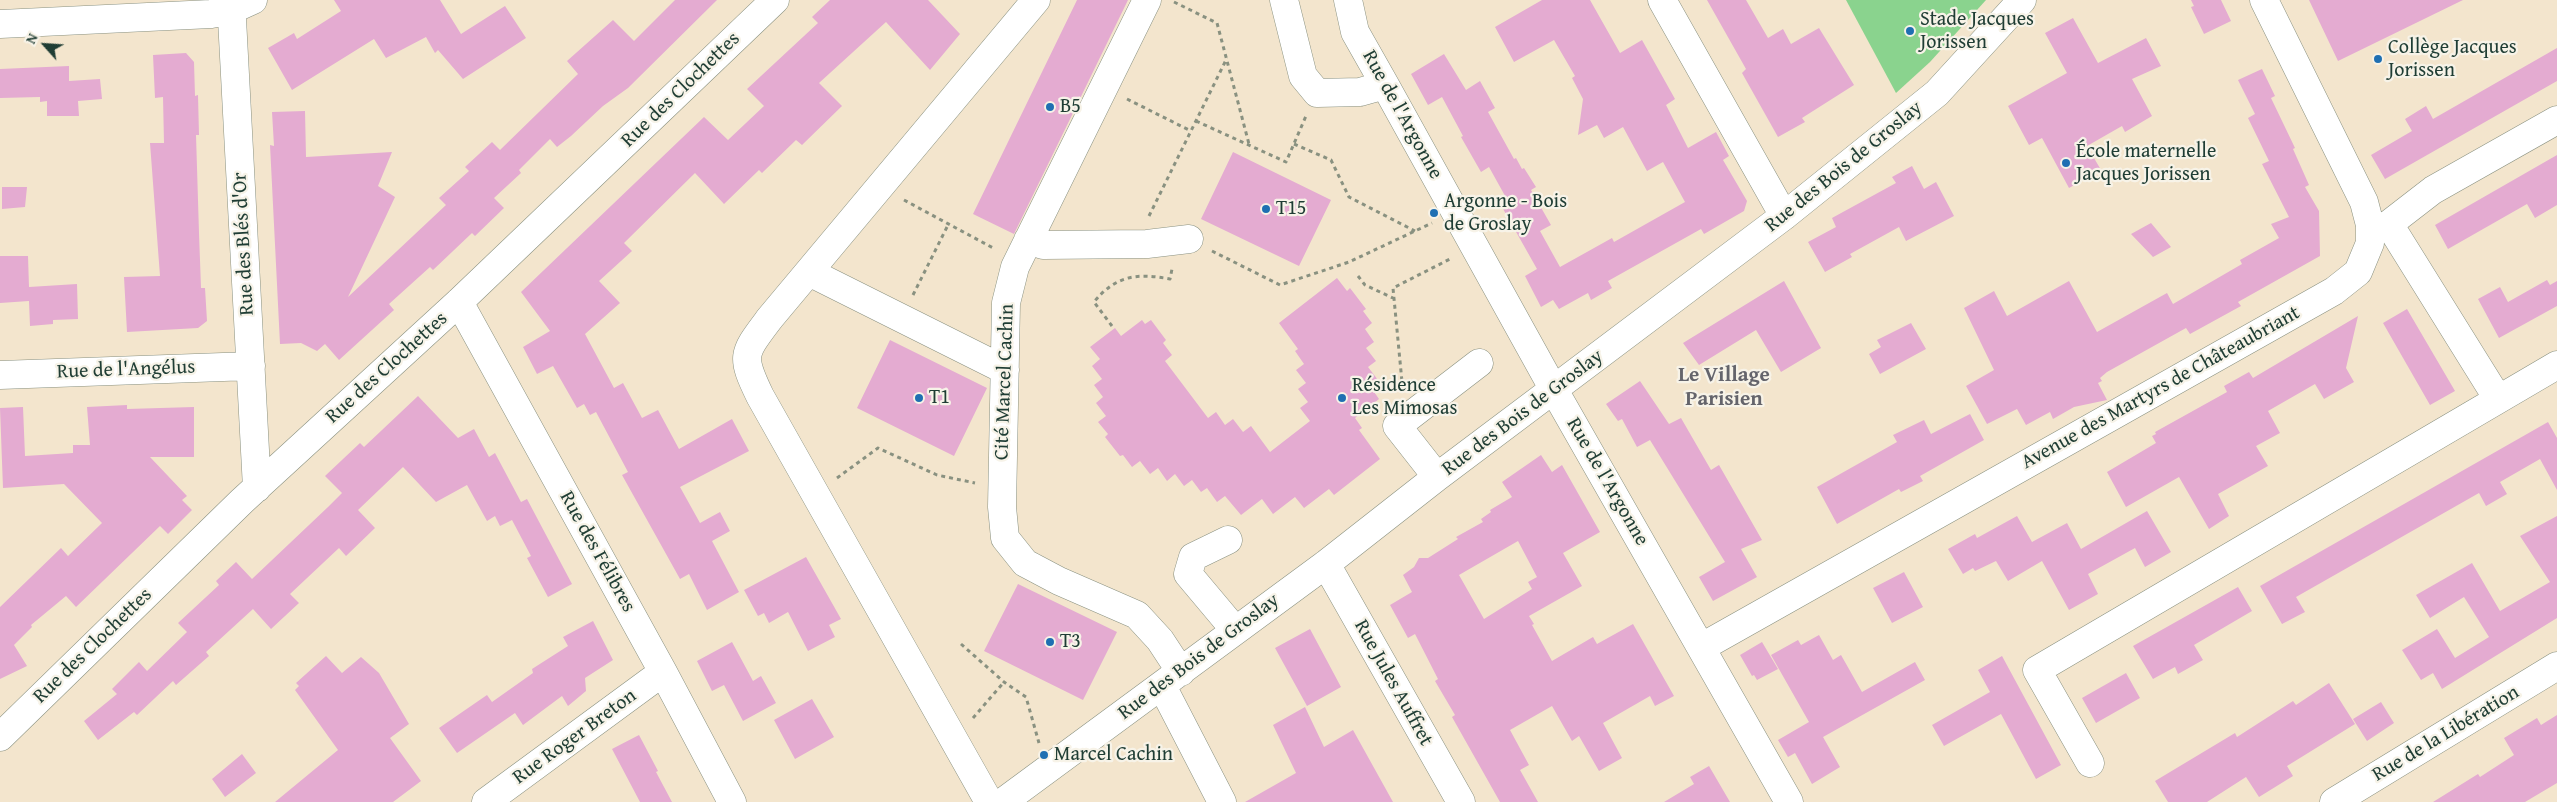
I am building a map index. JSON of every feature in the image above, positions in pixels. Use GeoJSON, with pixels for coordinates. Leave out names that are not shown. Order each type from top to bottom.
{"type":"FeatureCollection","features":[{"type":"Feature","properties":{"kind":"street","name":"Rue des Clochettes"},"geometry":{"type":"LineString","coordinates":[[0,737],[257,488],[459,302],[775,0]]}},
{"type":"Feature","properties":{"kind":"street"},"geometry":{"type":"LineString","coordinates":[[990,802],[760,396],[747,367],[746,358],[756,337],[1036,0]]}},
{"type":"Feature","properties":{"kind":"street","name":"Cité Marcel Cachin"},"geometry":{"type":"LineString","coordinates":[[1147,0],[1023,250],[1006,303],[1002,488],[1005,538],[1025,563],[1059,582],[1136,615],[1160,640],[1171,679],[1222,802]]}},
{"type":"Feature","properties":{"kind":"street"},"geometry":{"type":"LineString","coordinates":[[1284,0],[1303,76],[1317,93],[1360,92],[1385,85]]}},
{"type":"Feature","properties":{"kind":"street","name":"Rue de l'Argonne"},"geometry":{"type":"LineString","coordinates":[[1348,0],[1356,32],[1385,85],[1554,390],[1789,802]]}},
{"type":"Feature","properties":{"kind":"street"},"geometry":{"type":"LineString","coordinates":[[1662,0],[1784,216]]}},
{"type":"Feature","properties":{"kind":"street","name":"Rue des Bois de Groslay"},"geometry":{"type":"LineString","coordinates":[[1003,802],[1326,564],[1437,477],[1784,216],[1937,93],[2022,0]]}},
{"type":"Feature","properties":{"kind":"street"},"geometry":{"type":"LineString","coordinates":[[2264,0],[2364,202],[2376,231],[2498,399]]}},
{"type":"Feature","properties":{"kind":"street"},"geometry":{"type":"LineString","coordinates":[[0,24],[211,14],[238,3]]}},
{"type":"Feature","properties":{"kind":"street","name":"Rue des Blés d'Or"},"geometry":{"type":"LineString","coordinates":[[238,3],[257,488]]}},
{"type":"Feature","properties":{"kind":"street"},"geometry":{"type":"LineString","coordinates":[[2376,231],[2432,190],[2557,120]]}},
{"type":"Feature","properties":{"kind":"street","name":"Avenue des Martyrs de Châteaubriant"},"geometry":{"type":"LineString","coordinates":[[1702,647],[2334,290],[2358,272],[2376,231]]}},
{"type":"Feature","properties":{"kind":"street"},"geometry":{"type":"LineString","coordinates":[[1023,250],[1043,245],[1136,244],[1185,239]]}},
{"type":"Feature","properties":{"kind":"street"},"geometry":{"type":"LineString","coordinates":[[809,272],[1005,370]]}},
{"type":"Feature","properties":{"kind":"street","name":"Rue des Félibres"},"geometry":{"type":"LineString","coordinates":[[459,302],[663,672],[732,802]]}},
{"type":"Feature","properties":{"kind":"street"},"geometry":{"type":"LineString","coordinates":[[1437,477],[1397,426],[1479,363]]}},
{"type":"Feature","properties":{"kind":"street"},"geometry":{"type":"LineString","coordinates":[[2090,763],[2037,670],[2557,365]]}},
{"type":"Feature","properties":{"kind":"street","name":"Rue de l'Angélus"},"geometry":{"type":"LineString","coordinates":[[0,375],[251,366]]}},
{"type":"Feature","properties":{"kind":"street"},"geometry":{"type":"LineString","coordinates":[[1228,540],[1193,557],[1188,574],[1235,630]]}},
{"type":"Feature","properties":{"kind":"street","name":"Rue Jules Auffret"},"geometry":{"type":"LineString","coordinates":[[1326,564],[1461,802]]}},
{"type":"Feature","properties":{"kind":"street","name":"Rue de la Libération"},"geometry":{"type":"LineString","coordinates":[[2334,802],[2557,666]]}},
{"type":"Feature","properties":{"kind":"street","name":"Rue Roger Breton"},"geometry":{"type":"LineString","coordinates":[[486,802],[663,672]]}},
{"type":"Feature","properties":{"kind":"path"},"geometry":{"type":"LineString","coordinates":[[1169,0],[1217,23],[1249,144]]}},
{"type":"Feature","properties":{"kind":"path"},"geometry":{"type":"LineString","coordinates":[[1136,244],[1227,58]]}},
{"type":"Feature","properties":{"kind":"path"},"geometry":{"type":"LineString","coordinates":[[1104,88],[1191,131]]}},
{"type":"Feature","properties":{"kind":"path"},"geometry":{"type":"LineString","coordinates":[[1196,120],[1286,162],[1317,93]]}},
{"type":"Feature","properties":{"kind":"path"},"geometry":{"type":"LineString","coordinates":[[1294,144],[1330,160],[1349,197],[1416,231]]}},
{"type":"Feature","properties":{"kind":"path"},"geometry":{"type":"LineString","coordinates":[[882,184],[910,206],[948,225],[1023,250]]}},
{"type":"Feature","properties":{"kind":"path"},"geometry":{"type":"LineString","coordinates":[[1112,326],[1094,302],[1103,291],[1128,276],[1152,276],[1170,279],[1185,239],[1280,285],[1349,262],[1425,227],[1453,208]]}},
{"type":"Feature","properties":{"kind":"path"},"geometry":{"type":"LineString","coordinates":[[901,318],[948,225]]}},
{"type":"Feature","properties":{"kind":"path"},"geometry":{"type":"LineString","coordinates":[[1421,407],[1402,382],[1393,298],[1394,288],[1447,261]]}},
{"type":"Feature","properties":{"kind":"path"},"geometry":{"type":"LineString","coordinates":[[1358,276],[1365,285],[1393,298]]}},
{"type":"Feature","properties":{"kind":"path"},"geometry":{"type":"LineString","coordinates":[[815,494],[878,448],[937,476],[1002,488]]}},
{"type":"Feature","properties":{"kind":"path"},"geometry":{"type":"LineString","coordinates":[[961,644],[1004,682],[1026,697],[1039,744],[1052,766]]}},
{"type":"Feature","properties":{"kind":"path"},"geometry":{"type":"LineString","coordinates":[[951,735],[968,724],[1004,682]]}},
{"type":"Feature","properties":{"kind":"green space","name":"Stade Jacques Jorissen"},"geometry":{"type":"Polygon","coordinates":[[[1846,0],[1986,0],[1930,62],[1896,93],[1846,0]]]}},
{"type":"Feature","properties":{"kind":"building"},"geometry":{"type":"Polygon","coordinates":[[[334,0],[440,0],[461,34],[505,6],[526,38],[463,79],[438,50],[435,53],[426,37],[386,58],[374,39],[292,90],[268,48],[294,33],[297,39],[341,11],[334,0]]]}},
{"type":"Feature","properties":{"kind":"building"},"geometry":{"type":"Polygon","coordinates":[[[675,0],[717,0],[628,88],[603,106],[571,136],[557,147],[550,139],[519,170],[521,173],[494,198],[504,208],[475,236],[472,233],[433,270],[430,267],[389,304],[394,310],[339,360],[325,344],[317,351],[301,343],[280,344],[270,145],[274,146],[272,112],[305,111],[306,157],[392,152],[378,186],[395,197],[348,297],[446,205],[439,198],[469,171],[465,167],[492,142],[500,150],[578,74],[567,61],[613,20],[634,41],[675,0]]]}},
{"type":"Feature","properties":{"kind":"building"},"geometry":{"type":"Polygon","coordinates":[[[830,0],[928,0],[960,34],[930,70],[886,22],[819,83],[842,106],[802,145],[796,140],[762,173],[759,170],[724,204],[695,173],[624,243],[632,251],[599,281],[620,303],[585,334],[614,388],[623,383],[642,418],[658,410],[679,449],[732,419],[749,451],[680,487],[700,523],[720,512],[730,531],[712,541],[739,592],[707,610],[689,574],[680,579],[622,475],[628,472],[596,412],[590,415],[584,404],[577,408],[553,366],[537,374],[523,347],[550,331],[521,292],[704,117],[728,140],[764,106],[747,89],[818,23],[812,17],[830,0]]]}},
{"type":"Feature","properties":{"kind":"building","name":"B5"},"geometry":{"type":"Polygon","coordinates":[[[1077,0],[1128,0],[1014,234],[973,214],[1077,0]]]}},
{"type":"Feature","properties":{"kind":"building"},"geometry":{"type":"Polygon","coordinates":[[[1542,0],[1590,0],[1620,53],[1642,40],[1675,99],[1666,105],[1688,148],[1716,132],[1729,156],[1723,160],[1747,201],[1744,211],[1704,234],[1701,229],[1608,281],[1612,288],[1591,300],[1588,293],[1559,309],[1553,300],[1541,307],[1525,276],[1537,269],[1502,207],[1509,203],[1489,167],[1481,172],[1461,137],[1463,136],[1442,97],[1428,105],[1411,74],[1444,54],[1466,90],[1480,81],[1495,108],[1488,112],[1514,159],[1516,158],[1522,169],[1524,168],[1536,187],[1531,190],[1551,225],[1540,231],[1560,267],[1612,238],[1614,242],[1685,202],[1663,162],[1647,171],[1623,127],[1604,138],[1597,125],[1578,135],[1583,99],[1572,78],[1575,76],[1554,40],[1514,62],[1495,27],[1542,0]]]}},
{"type":"Feature","properties":{"kind":"building"},"geometry":{"type":"Polygon","coordinates":[[[1707,0],[1746,0],[1768,38],[1783,29],[1791,44],[1819,28],[1854,85],[1802,118],[1805,122],[1778,137],[1742,73],[1746,69],[1707,0]]]}},
{"type":"Feature","properties":{"kind":"building"},"geometry":{"type":"Polygon","coordinates":[[[2191,0],[2221,0],[2231,21],[2204,34],[2191,7],[2194,6],[2191,0]]]}},
{"type":"Feature","properties":{"kind":"building"},"geometry":{"type":"Polygon","coordinates":[[[2309,0],[2463,0],[2338,61],[2309,0]]]}},
{"type":"Feature","properties":{"kind":"building"},"geometry":{"type":"Polygon","coordinates":[[[2073,18],[2098,63],[2146,38],[2161,66],[2132,79],[2152,116],[2125,132],[2122,126],[2087,146],[2101,170],[2069,188],[2042,138],[2029,145],[2008,106],[2067,73],[2045,33],[2073,18]]]}},
{"type":"Feature","properties":{"kind":"building"},"geometry":{"type":"Polygon","coordinates":[[[2557,48],[2557,81],[2385,179],[2371,155],[2412,131],[2405,119],[2426,106],[2433,119],[2557,48]]]}},
{"type":"Feature","properties":{"kind":"building"},"geometry":{"type":"Polygon","coordinates":[[[186,53],[194,62],[195,96],[198,95],[199,135],[196,135],[201,288],[205,288],[207,321],[198,328],[127,332],[124,277],[160,276],[150,143],[164,143],[163,97],[155,98],[153,55],[186,53]]]}},
{"type":"Feature","properties":{"kind":"building"},"geometry":{"type":"Polygon","coordinates":[[[69,66],[69,81],[100,79],[102,99],[78,101],[79,116],[47,116],[47,101],[40,102],[40,97],[0,98],[0,69],[69,66]]]}},
{"type":"Feature","properties":{"kind":"building"},"geometry":{"type":"Polygon","coordinates":[[[2262,69],[2275,96],[2271,98],[2295,148],[2293,149],[2309,185],[2305,187],[2319,211],[2320,256],[2238,302],[2241,306],[2190,334],[2186,328],[2107,372],[2100,378],[2102,381],[2098,383],[2107,400],[2074,407],[2053,419],[2050,412],[2026,425],[2017,409],[1987,424],[1966,386],[1994,370],[1964,308],[1994,291],[2007,316],[2069,281],[2097,332],[2167,293],[2173,304],[2242,264],[2240,260],[2279,238],[2271,224],[2289,217],[2262,164],[2269,161],[2248,118],[2255,114],[2238,80],[2262,69]]]}},
{"type":"Feature","properties":{"kind":"building","name":"T15"},"geometry":{"type":"Polygon","coordinates":[[[1233,152],[1331,200],[1299,266],[1201,219],[1233,152]]]}},
{"type":"Feature","properties":{"kind":"building"},"geometry":{"type":"Polygon","coordinates":[[[2557,155],[2557,205],[2535,218],[2527,204],[2448,249],[2435,225],[2557,155]]]}},
{"type":"Feature","properties":{"kind":"building"},"geometry":{"type":"Polygon","coordinates":[[[1912,166],[1924,189],[1936,182],[1954,216],[1906,241],[1899,227],[1850,254],[1852,257],[1825,272],[1808,242],[1836,227],[1832,218],[1896,183],[1892,177],[1912,166]]]}},
{"type":"Feature","properties":{"kind":"building"},"geometry":{"type":"Polygon","coordinates":[[[2,187],[27,187],[25,207],[2,209],[2,187]]]}},
{"type":"Feature","properties":{"kind":"building"},"geometry":{"type":"Polygon","coordinates":[[[2151,223],[2171,247],[2153,257],[2131,234],[2151,223]]]}},
{"type":"Feature","properties":{"kind":"building"},"geometry":{"type":"Polygon","coordinates":[[[0,256],[28,256],[29,287],[77,284],[78,319],[53,320],[53,324],[30,326],[29,301],[0,303],[0,256]]]}},
{"type":"Feature","properties":{"kind":"building","name":"Résidence Les Mimosas"},"geometry":{"type":"Polygon","coordinates":[[[1337,278],[1347,291],[1350,288],[1366,309],[1363,311],[1372,323],[1365,329],[1374,342],[1366,348],[1376,361],[1368,367],[1378,380],[1370,386],[1379,399],[1355,418],[1362,428],[1359,430],[1380,459],[1334,495],[1329,489],[1304,508],[1295,497],[1273,514],[1262,499],[1241,515],[1225,496],[1217,502],[1207,488],[1201,492],[1192,480],[1184,486],[1175,474],[1167,481],[1158,468],[1150,474],[1140,461],[1132,467],[1123,455],[1120,456],[1105,437],[1108,434],[1098,422],[1106,416],[1096,403],[1103,397],[1094,385],[1102,379],[1092,366],[1100,359],[1090,347],[1115,328],[1121,336],[1142,320],[1145,324],[1151,320],[1166,340],[1163,343],[1172,355],[1165,361],[1208,418],[1216,412],[1225,425],[1233,419],[1243,432],[1251,426],[1270,452],[1310,421],[1300,408],[1308,402],[1298,389],[1306,383],[1296,370],[1304,364],[1295,351],[1298,349],[1279,323],[1337,278]]]}},
{"type":"Feature","properties":{"kind":"building"},"geometry":{"type":"Polygon","coordinates":[[[2547,280],[2550,285],[2557,281],[2557,306],[2499,338],[2478,299],[2500,287],[2508,302],[2547,280]]]}},
{"type":"Feature","properties":{"kind":"building"},"geometry":{"type":"Polygon","coordinates":[[[1784,281],[1821,348],[1781,372],[1756,330],[1699,365],[1683,343],[1784,281]]]}},
{"type":"Feature","properties":{"kind":"building"},"geometry":{"type":"Polygon","coordinates":[[[2407,309],[2455,391],[2430,405],[2383,323],[2407,309]]]}},
{"type":"Feature","properties":{"kind":"building"},"geometry":{"type":"Polygon","coordinates":[[[2358,316],[2346,368],[2354,382],[2324,399],[2315,384],[2268,411],[2280,433],[2256,446],[2268,466],[2218,494],[2229,516],[2209,529],[2179,477],[2126,507],[2107,472],[2156,443],[2152,436],[2156,434],[2155,432],[2227,392],[2224,386],[2249,372],[2253,378],[2358,316]]]}},
{"type":"Feature","properties":{"kind":"building"},"geometry":{"type":"Polygon","coordinates":[[[1911,323],[1926,349],[1880,374],[1869,354],[1881,347],[1877,340],[1911,323]]]}},
{"type":"Feature","properties":{"kind":"building","name":"T1"},"geometry":{"type":"Polygon","coordinates":[[[890,340],[987,388],[954,456],[857,408],[890,340]]]}},
{"type":"Feature","properties":{"kind":"building"},"geometry":{"type":"Polygon","coordinates":[[[1640,381],[1669,424],[1681,418],[1711,470],[1719,465],[1762,540],[1741,549],[1757,577],[1713,601],[1699,577],[1725,562],[1650,440],[1637,447],[1622,419],[1618,421],[1606,404],[1640,381]]]}},
{"type":"Feature","properties":{"kind":"building"},"geometry":{"type":"Polygon","coordinates":[[[418,396],[458,438],[474,429],[489,457],[495,453],[521,502],[527,499],[572,584],[548,597],[527,558],[531,556],[512,520],[500,526],[495,516],[487,521],[467,485],[436,502],[403,467],[358,510],[375,528],[346,556],[339,548],[290,594],[299,603],[271,629],[253,609],[206,652],[209,656],[176,685],[173,681],[137,715],[134,712],[98,740],[84,721],[117,694],[112,689],[139,662],[147,671],[187,632],[178,623],[219,585],[216,581],[236,562],[252,579],[328,507],[342,493],[325,476],[360,443],[364,447],[418,396]]]}},
{"type":"Feature","properties":{"kind":"building"},"geometry":{"type":"Polygon","coordinates":[[[127,405],[127,409],[194,407],[194,457],[150,457],[187,496],[182,500],[192,510],[168,534],[160,526],[76,607],[66,596],[31,625],[32,627],[14,645],[27,666],[0,679],[0,607],[61,548],[68,556],[102,523],[64,484],[3,488],[0,408],[23,407],[25,456],[73,453],[73,445],[90,445],[87,407],[127,405]]]}},
{"type":"Feature","properties":{"kind":"building"},"geometry":{"type":"Polygon","coordinates":[[[1970,414],[1984,440],[1920,476],[1923,481],[1901,492],[1899,489],[1837,524],[1817,487],[1897,442],[1893,435],[1924,420],[1931,434],[1970,414]]]}},
{"type":"Feature","properties":{"kind":"building"},"geometry":{"type":"Polygon","coordinates":[[[2548,422],[2557,438],[2557,490],[2540,459],[2500,482],[2507,494],[2486,506],[2479,493],[2296,597],[2305,612],[2282,624],[2260,586],[2548,422]]]}},
{"type":"Feature","properties":{"kind":"building"},"geometry":{"type":"Polygon","coordinates":[[[1541,455],[1552,472],[1562,465],[1600,532],[1563,553],[1582,586],[1529,616],[1552,661],[1593,637],[1597,644],[1633,624],[1674,696],[1655,706],[1650,696],[1603,723],[1622,758],[1599,771],[1579,736],[1572,741],[1552,706],[1510,730],[1529,765],[1520,770],[1538,802],[1500,802],[1452,717],[1455,715],[1435,681],[1438,679],[1415,634],[1408,638],[1390,605],[1412,592],[1403,575],[1414,567],[1419,558],[1428,558],[1458,539],[1456,537],[1483,522],[1481,519],[1491,512],[1490,510],[1512,497],[1502,482],[1541,455]],[[1518,541],[1459,575],[1484,619],[1532,589],[1528,582],[1537,577],[1518,541]]]}},
{"type":"Feature","properties":{"kind":"building"},"geometry":{"type":"Polygon","coordinates":[[[2147,511],[2171,552],[2145,567],[2135,548],[2088,574],[2098,594],[2069,610],[2042,561],[2008,581],[1996,561],[1975,571],[1973,568],[1963,574],[1948,549],[1975,534],[1977,538],[2017,516],[2032,542],[2067,523],[2081,549],[2147,511]]]}},
{"type":"Feature","properties":{"kind":"building"},"geometry":{"type":"Polygon","coordinates":[[[2557,516],[2557,618],[2442,689],[2433,673],[2421,680],[2402,650],[2437,629],[2455,658],[2489,637],[2464,597],[2430,618],[2416,595],[2472,563],[2500,611],[2550,582],[2520,536],[2557,516]]]}},
{"type":"Feature","properties":{"kind":"building"},"geometry":{"type":"Polygon","coordinates":[[[806,557],[841,619],[829,625],[835,637],[808,651],[788,612],[769,623],[764,613],[758,616],[744,590],[806,557]]]}},
{"type":"Feature","properties":{"kind":"building"},"geometry":{"type":"Polygon","coordinates":[[[1904,572],[1923,607],[1892,623],[1873,588],[1904,572]]]}},
{"type":"Feature","properties":{"kind":"building","name":"T3"},"geometry":{"type":"Polygon","coordinates":[[[1018,584],[1117,632],[1083,700],[984,651],[1018,584]]]}},
{"type":"Feature","properties":{"kind":"building"},"geometry":{"type":"Polygon","coordinates":[[[2238,587],[2252,611],[2194,645],[2203,660],[2178,674],[2175,667],[2153,679],[2133,646],[2238,587]]]}},
{"type":"Feature","properties":{"kind":"building"},"geometry":{"type":"Polygon","coordinates":[[[593,621],[613,660],[585,678],[586,691],[568,706],[562,696],[523,725],[515,713],[457,753],[439,728],[487,695],[492,702],[533,673],[532,669],[568,646],[563,637],[593,621]]]}},
{"type":"Feature","properties":{"kind":"building"},"geometry":{"type":"Polygon","coordinates":[[[1310,629],[1341,687],[1307,706],[1275,648],[1310,629]]]}},
{"type":"Feature","properties":{"kind":"building"},"geometry":{"type":"Polygon","coordinates":[[[1819,635],[1833,660],[1841,655],[1862,692],[1915,662],[1925,680],[1823,737],[1840,767],[1812,784],[1795,753],[1788,757],[1778,740],[1809,722],[1771,655],[1798,640],[1801,645],[1819,635]]]}},
{"type":"Feature","properties":{"kind":"building"},"geometry":{"type":"Polygon","coordinates":[[[732,642],[753,681],[761,676],[776,703],[743,721],[724,685],[712,691],[697,661],[732,642]]]}},
{"type":"Feature","properties":{"kind":"building"},"geometry":{"type":"Polygon","coordinates":[[[1762,642],[1778,669],[1757,680],[1754,675],[1752,676],[1740,655],[1762,642]]]}},
{"type":"Feature","properties":{"kind":"building"},"geometry":{"type":"Polygon","coordinates":[[[326,656],[342,673],[361,657],[379,673],[409,724],[390,738],[421,781],[393,802],[275,802],[338,750],[295,690],[299,686],[296,683],[326,656]]]}},
{"type":"Feature","properties":{"kind":"building"},"geometry":{"type":"Polygon","coordinates":[[[2002,656],[2061,765],[2036,779],[2001,714],[1944,746],[1932,725],[1990,692],[1978,670],[2002,656]]]}},
{"type":"Feature","properties":{"kind":"building"},"geometry":{"type":"Polygon","coordinates":[[[2126,673],[2140,698],[2096,723],[2082,698],[2126,673]]]}},
{"type":"Feature","properties":{"kind":"building"},"geometry":{"type":"Polygon","coordinates":[[[2329,683],[2355,724],[2287,766],[2293,776],[2259,797],[2246,777],[2207,802],[2168,802],[2155,781],[2235,733],[2237,737],[2293,701],[2296,705],[2329,683]]]}},
{"type":"Feature","properties":{"kind":"building"},"geometry":{"type":"Polygon","coordinates":[[[812,699],[834,737],[795,759],[774,720],[812,699]]]}},
{"type":"Feature","properties":{"kind":"building"},"geometry":{"type":"Polygon","coordinates":[[[2381,702],[2394,723],[2367,741],[2353,719],[2381,702]]]}},
{"type":"Feature","properties":{"kind":"building"},"geometry":{"type":"Polygon","coordinates":[[[1305,707],[1324,747],[1353,730],[1393,802],[1245,802],[1296,773],[1273,725],[1305,707]]]}},
{"type":"Feature","properties":{"kind":"building"},"geometry":{"type":"Polygon","coordinates":[[[2557,715],[2557,783],[2525,802],[2433,802],[2478,774],[2480,777],[2514,755],[2504,738],[2537,718],[2541,725],[2557,715]]]}},
{"type":"Feature","properties":{"kind":"building"},"geometry":{"type":"Polygon","coordinates":[[[639,735],[672,802],[640,802],[612,749],[639,735]]]}},
{"type":"Feature","properties":{"kind":"building"},"geometry":{"type":"Polygon","coordinates":[[[242,754],[256,773],[225,797],[212,779],[242,754]]]}},
{"type":"Feature","properties":{"kind":"building"},"geometry":{"type":"Polygon","coordinates":[[[1709,766],[1730,802],[1664,802],[1694,784],[1690,777],[1709,766]]]}},
{"type":"Feature","properties":{"kind":"place","name":"Stade Jacques Jorissen"},"geometry":{"type":"Point","coordinates":[1910,31]}},
{"type":"Feature","properties":{"kind":"place","name":"Collège Jacques Jorissen"},"geometry":{"type":"Point","coordinates":[2378,59]}},
{"type":"Feature","properties":{"kind":"place","name":"B5"},"geometry":{"type":"Point","coordinates":[1050,107]}},
{"type":"Feature","properties":{"kind":"place","name":"École maternelle Jacques Jorissen"},"geometry":{"type":"Point","coordinates":[2066,163]}},
{"type":"Feature","properties":{"kind":"place","name":"T15"},"geometry":{"type":"Point","coordinates":[1266,209]}},
{"type":"Feature","properties":{"kind":"place","name":"Argonne - Bois de Groslay"},"geometry":{"type":"Point","coordinates":[1434,213]}},
{"type":"Feature","properties":{"kind":"place","name":"T1"},"geometry":{"type":"Point","coordinates":[919,398]}},
{"type":"Feature","properties":{"kind":"place","name":"Résidence Les Mimosas"},"geometry":{"type":"Point","coordinates":[1342,398]}},
{"type":"Feature","properties":{"kind":"place","name":"T3"},"geometry":{"type":"Point","coordinates":[1050,642]}},
{"type":"Feature","properties":{"kind":"place","name":"Marcel Cachin"},"geometry":{"type":"Point","coordinates":[1044,755]}},
{"type":"Feature","properties":{"kind":"district","name":"Le Village Parisien"},"geometry":{"type":"Point","coordinates":[1724,388]}}]}
